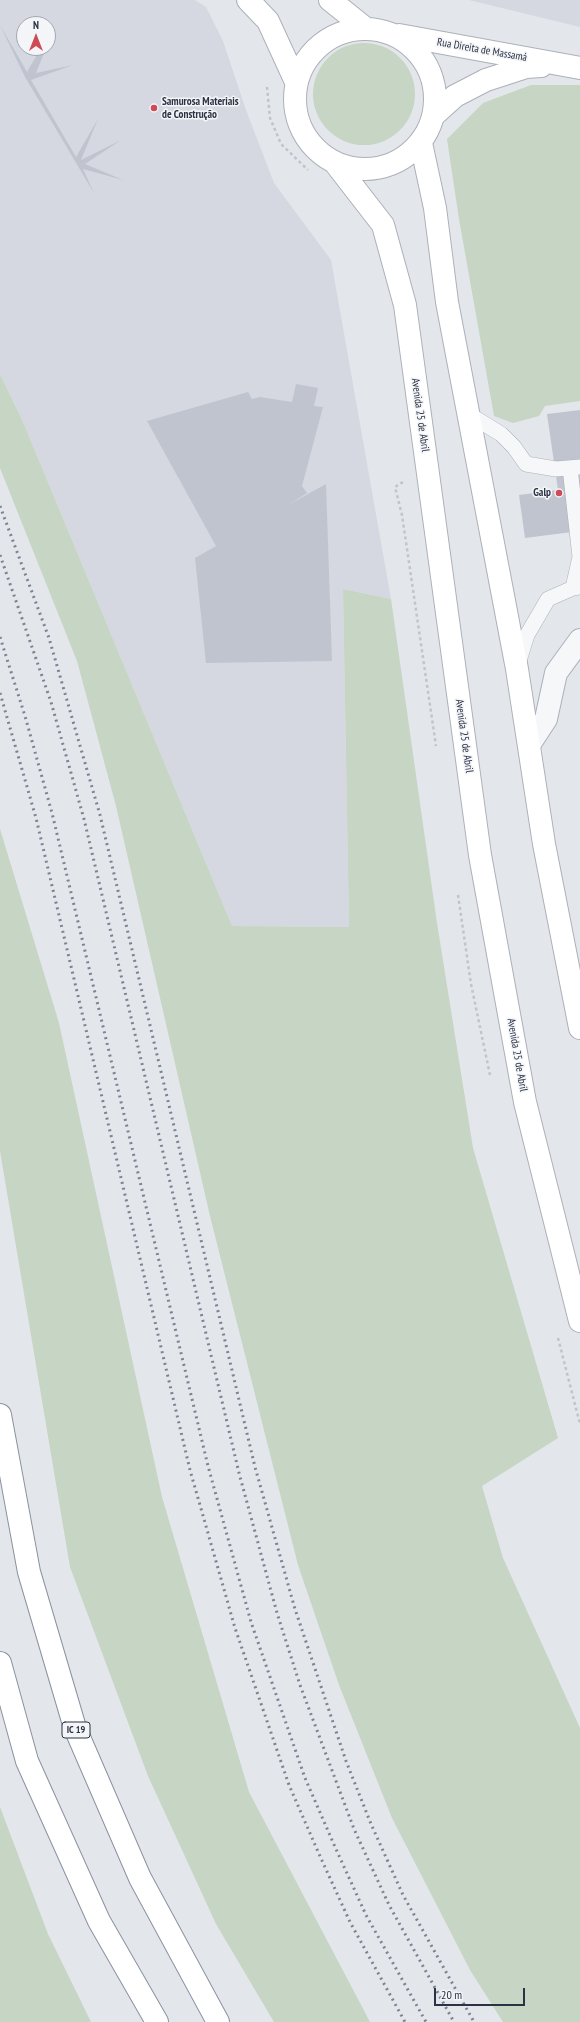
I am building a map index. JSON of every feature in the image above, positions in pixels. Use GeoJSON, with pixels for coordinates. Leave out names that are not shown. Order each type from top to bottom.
{"type":"FeatureCollection","features":[{"type":"Feature","properties":{"kind":"main road"},"geometry":{"type":"LineString","coordinates":[[248,0],[268,22],[296,82]]}},
{"type":"Feature","properties":{"kind":"main road"},"geometry":{"type":"LineString","coordinates":[[330,0],[365,28]]}},
{"type":"Feature","properties":{"kind":"main road"},"geometry":{"type":"LineString","coordinates":[[365,28],[381,30],[396,35],[416,48],[429,68],[436,91],[434,115],[429,129],[421,143],[403,158],[381,167],[358,169],[335,163],[315,149],[301,129],[294,107],[296,82],[305,60],[321,43],[342,32],[365,28]]}},
{"type":"Feature","properties":{"kind":"main road","name":"Rua Direita de Massamá"},"geometry":{"type":"LineString","coordinates":[[396,35],[574,67]]}},
{"type":"Feature","properties":{"kind":"main road","name":"Rua Direita de Massamá"},"geometry":{"type":"LineString","coordinates":[[434,115],[455,96],[486,80],[526,67],[574,67]]}},
{"type":"Feature","properties":{"kind":"main road"},"geometry":{"type":"LineString","coordinates":[[421,143],[435,208],[447,302],[470,415],[517,669],[544,844],[580,1028]]}},
{"type":"Feature","properties":{"kind":"main road","name":"Avenida 25 de Abril"},"geometry":{"type":"LineString","coordinates":[[335,163],[383,225],[405,305],[480,855],[526,1102],[580,1320]]}},
{"type":"Feature","properties":{"kind":"main road","name":"IC 19"},"geometry":{"type":"LineString","coordinates":[[0,1415],[29,1572],[75,1728],[140,1878],[218,2022]]}},
{"type":"Feature","properties":{"kind":"main road"},"geometry":{"type":"LineString","coordinates":[[0,1663],[27,1761],[99,1921],[158,2022]]}},
{"type":"Feature","properties":{"kind":"street"},"geometry":{"type":"LineString","coordinates":[[529,745],[546,719],[556,673],[580,640]]}},
{"type":"Feature","properties":{"kind":"lane"},"geometry":{"type":"LineString","coordinates":[[470,415],[501,434],[514,447],[526,464],[556,470],[575,468],[580,557],[576,587],[548,599],[527,635],[517,669]]}},
{"type":"Feature","properties":{"kind":"shaded area"},"geometry":{"type":"Polygon","coordinates":[[[0,0],[195,0],[206,7],[223,41],[246,110],[274,183],[331,260],[391,599],[343,589],[349,927],[232,926],[23,422],[0,374],[0,0]]]}},
{"type":"Feature","properties":{"kind":"shaded area"},"geometry":{"type":"Polygon","coordinates":[[[469,0],[580,0],[580,27],[469,0]]]}},
{"type":"Feature","properties":{"kind":"green space"},"geometry":{"type":"Polygon","coordinates":[[[364,43],[384,47],[392,51],[400,58],[407,66],[411,74],[415,94],[411,114],[407,122],[400,130],[392,137],[384,141],[364,145],[344,141],[336,137],[328,130],[321,122],[317,114],[313,94],[317,74],[321,66],[328,58],[336,51],[344,47],[364,43]]]}},
{"type":"Feature","properties":{"kind":"green space"},"geometry":{"type":"Polygon","coordinates":[[[531,85],[580,85],[580,401],[545,406],[539,416],[513,423],[494,416],[459,219],[447,139],[483,103],[531,85]]]}},
{"type":"Feature","properties":{"kind":"green space"},"geometry":{"type":"Polygon","coordinates":[[[0,374],[23,422],[232,926],[349,927],[343,589],[391,599],[437,923],[473,1148],[558,1438],[482,1486],[503,1558],[580,1728],[580,2022],[503,2022],[470,1970],[392,1818],[339,1685],[298,1565],[210,1216],[116,806],[77,661],[0,468],[0,374]]]}},
{"type":"Feature","properties":{"kind":"green space"},"geometry":{"type":"Polygon","coordinates":[[[0,829],[59,1023],[162,1497],[249,1792],[370,2022],[274,2022],[216,1924],[148,1776],[70,1567],[0,1151],[0,829]]]}},
{"type":"Feature","properties":{"kind":"green space"},"geometry":{"type":"Polygon","coordinates":[[[0,1807],[48,1934],[91,2022],[0,2022],[0,1807]]]}},
{"type":"Feature","properties":{"kind":"building"},"geometry":{"type":"Polygon","coordinates":[[[0,25],[16,53],[16,56],[18,56],[27,72],[36,56],[43,56],[36,73],[73,65],[31,80],[76,157],[98,119],[81,160],[121,140],[85,164],[123,180],[83,169],[94,193],[25,77],[0,25]]]}},
{"type":"Feature","properties":{"kind":"building"},"geometry":{"type":"Polygon","coordinates":[[[296,384],[318,388],[314,406],[323,407],[302,486],[307,493],[288,505],[326,484],[332,661],[206,663],[195,558],[216,546],[147,421],[248,392],[252,399],[260,397],[292,402],[296,384]]]}},
{"type":"Feature","properties":{"kind":"building","name":"Galp"},"geometry":{"type":"Polygon","coordinates":[[[580,410],[580,531],[525,538],[519,495],[558,490],[547,414],[580,410]]]}},
{"type":"Feature","properties":{"kind":"railway"},"geometry":{"type":"LineString","coordinates":[[0,506],[49,638],[100,815],[255,1467],[295,1609],[346,1761],[371,1824],[403,1895],[474,2022]]}},
{"type":"Feature","properties":{"kind":"railway"},"geometry":{"type":"LineString","coordinates":[[0,555],[51,702],[84,819],[239,1473],[277,1613],[300,1685],[354,1829],[389,1905],[454,2022]]}},
{"type":"Feature","properties":{"kind":"railway"},"geometry":{"type":"LineString","coordinates":[[0,637],[25,716],[52,813],[208,1466],[251,1622],[305,1778],[335,1847],[366,1915],[426,2022]]}},
{"type":"Feature","properties":{"kind":"railway"},"geometry":{"type":"LineString","coordinates":[[0,693],[36,818],[190,1470],[235,1628],[289,1785],[350,1922],[405,2022]]}},
{"type":"Feature","properties":{"kind":"place","name":"Samurosa Materiais de Construção"},"geometry":{"type":"Point","coordinates":[154,108]}},
{"type":"Feature","properties":{"kind":"place","name":"Galp"},"geometry":{"type":"Point","coordinates":[559,493]}}]}
